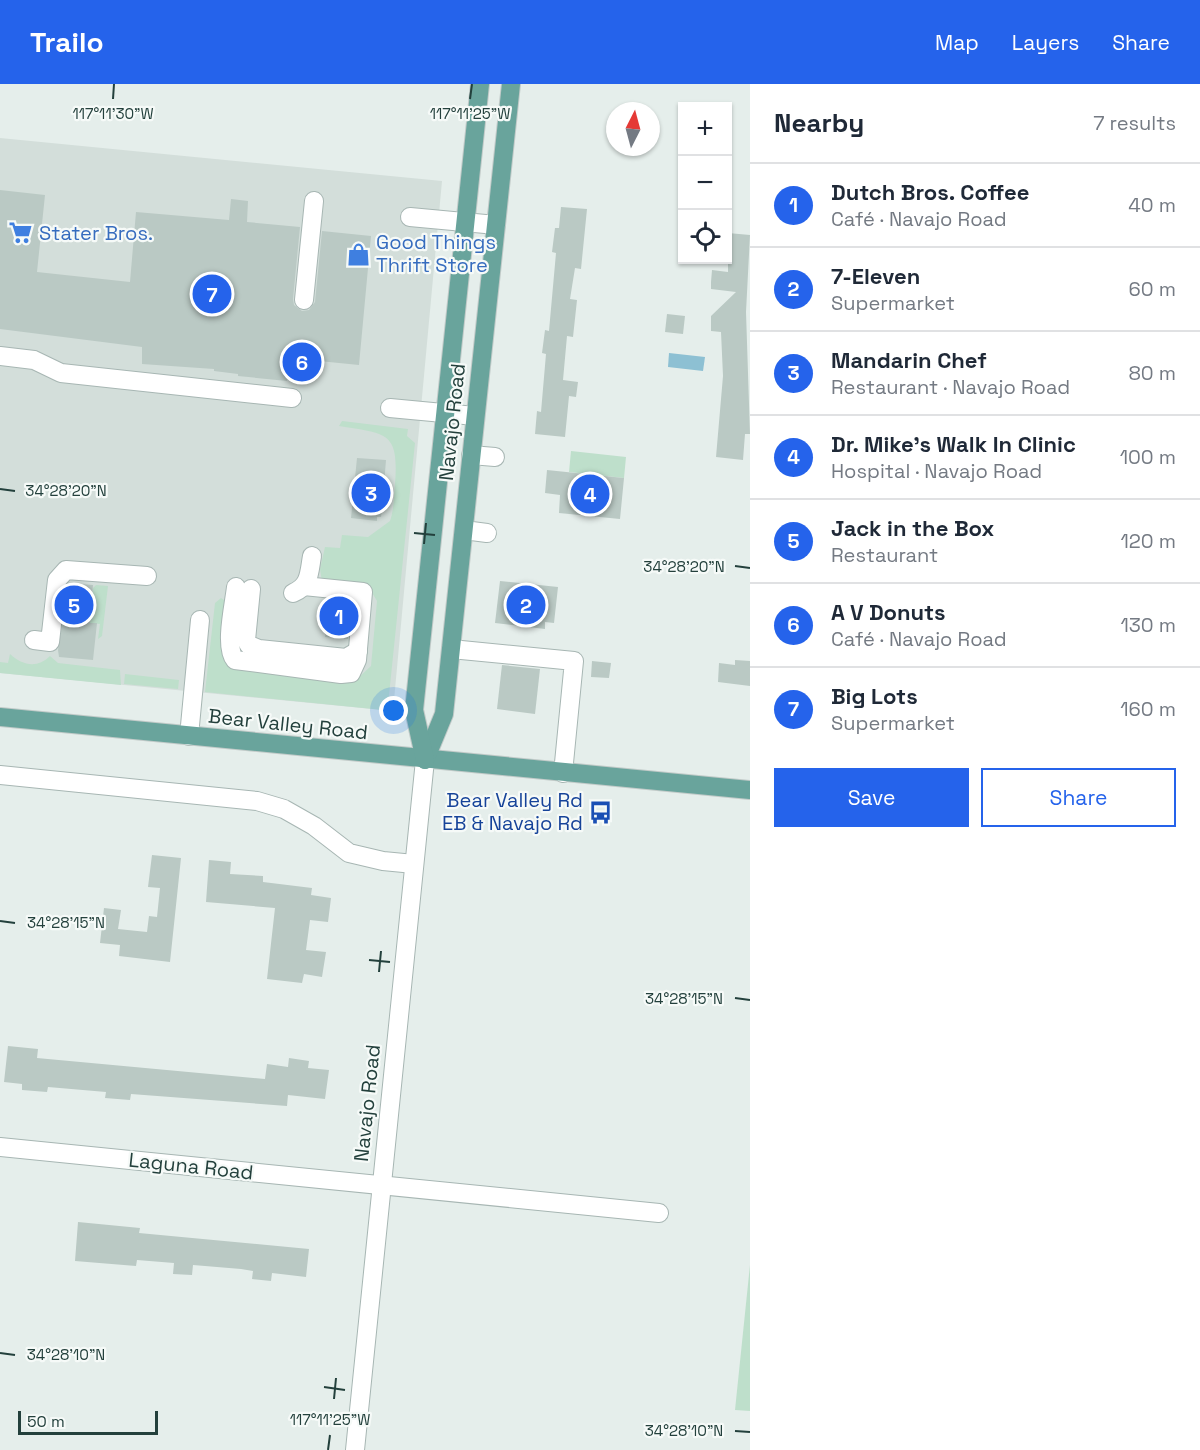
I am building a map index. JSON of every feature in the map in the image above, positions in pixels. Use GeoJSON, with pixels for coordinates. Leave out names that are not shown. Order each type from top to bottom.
{"type":"FeatureCollection","features":[{"type":"Feature","properties":{"kind":"main road","name":"Navajo Road"},"geometry":{"type":"LineString","coordinates":[[425,760],[414,710],[480,84]]}},
{"type":"Feature","properties":{"kind":"main road","name":"Navajo Road"},"geometry":{"type":"LineString","coordinates":[[425,760],[444,714],[511,84]]}},
{"type":"Feature","properties":{"kind":"main road","name":"Bear Valley Road"},"geometry":{"type":"LineString","coordinates":[[0,717],[750,790]]}},
{"type":"Feature","properties":{"kind":"street"},"geometry":{"type":"LineString","coordinates":[[304,300],[314,201]]}},
{"type":"Feature","properties":{"kind":"street"},"geometry":{"type":"LineString","coordinates":[[410,217],[496,225]]}},
{"type":"Feature","properties":{"kind":"street"},"geometry":{"type":"LineString","coordinates":[[0,356],[34,360],[61,373],[292,398]]}},
{"type":"Feature","properties":{"kind":"street"},"geometry":{"type":"LineString","coordinates":[[390,408],[476,416]]}},
{"type":"Feature","properties":{"kind":"street"},"geometry":{"type":"LineString","coordinates":[[471,455],[495,457]]}},
{"type":"Feature","properties":{"kind":"street"},"geometry":{"type":"LineString","coordinates":[[464,530],[487,533]]}},
{"type":"Feature","properties":{"kind":"street"},"geometry":{"type":"LineString","coordinates":[[243,588],[229,645],[230,654],[235,660],[341,674],[351,673],[357,660],[363,592],[299,590],[308,582],[312,556]]}},
{"type":"Feature","properties":{"kind":"street"},"geometry":{"type":"LineString","coordinates":[[34,640],[50,642],[57,580],[66,570],[147,576]]}},
{"type":"Feature","properties":{"kind":"street"},"geometry":{"type":"LineString","coordinates":[[189,736],[200,620]]}},
{"type":"Feature","properties":{"kind":"street"},"geometry":{"type":"LineString","coordinates":[[451,649],[574,661],[563,773]]}},
{"type":"Feature","properties":{"kind":"street","name":"Navajo Road"},"geometry":{"type":"LineString","coordinates":[[355,1450],[425,760]]}},
{"type":"Feature","properties":{"kind":"street"},"geometry":{"type":"LineString","coordinates":[[0,775],[257,801],[284,809],[314,826],[349,853],[383,861],[414,864]]}},
{"type":"Feature","properties":{"kind":"street","name":"Laguna Road"},"geometry":{"type":"LineString","coordinates":[[0,1147],[659,1213]]}},
{"type":"Feature","properties":{"kind":"shaded area"},"geometry":{"type":"Polygon","coordinates":[[[0,138],[442,181],[393,711],[0,673],[0,138]]]}},
{"type":"Feature","properties":{"kind":"green space"},"geometry":{"type":"Polygon","coordinates":[[[342,421],[408,429],[407,436],[415,443],[388,705],[383,710],[205,692],[215,603],[221,598],[227,602],[227,655],[357,679],[371,666],[377,601],[371,591],[322,582],[320,569],[325,547],[340,548],[342,535],[368,537],[390,521],[394,498],[395,454],[392,444],[386,438],[369,431],[339,426],[342,421]]]}},
{"type":"Feature","properties":{"kind":"green space"},"geometry":{"type":"Polygon","coordinates":[[[571,451],[626,457],[624,478],[569,472],[571,451]]]}},
{"type":"Feature","properties":{"kind":"green space"},"geometry":{"type":"Polygon","coordinates":[[[96,585],[108,586],[102,636],[98,639],[100,624],[90,623],[93,588],[96,585]]]}},
{"type":"Feature","properties":{"kind":"green space"},"geometry":{"type":"Polygon","coordinates":[[[10,654],[19,661],[30,664],[40,663],[50,656],[58,663],[120,670],[121,685],[0,673],[0,662],[8,663],[10,654]]]}},
{"type":"Feature","properties":{"kind":"green space"},"geometry":{"type":"Polygon","coordinates":[[[125,674],[179,680],[178,689],[124,684],[125,674]]]}},
{"type":"Feature","properties":{"kind":"green space"},"geometry":{"type":"Polygon","coordinates":[[[750,1265],[750,1411],[735,1410],[750,1265]]]}},
{"type":"Feature","properties":{"kind":"water"},"geometry":{"type":"Polygon","coordinates":[[[669,353],[705,357],[703,371],[668,367],[669,353]]]}},
{"type":"Feature","properties":{"kind":"building"},"geometry":{"type":"Polygon","coordinates":[[[0,190],[45,195],[37,272],[130,282],[136,212],[229,220],[231,199],[248,201],[247,222],[300,227],[293,299],[294,305],[302,311],[309,310],[315,302],[322,231],[371,236],[359,365],[289,358],[287,381],[238,376],[238,374],[214,371],[214,369],[142,364],[142,347],[0,329],[0,190]]]}},
{"type":"Feature","properties":{"kind":"building"},"geometry":{"type":"Polygon","coordinates":[[[561,207],[587,209],[581,269],[575,268],[570,299],[577,300],[573,337],[567,336],[563,380],[578,382],[576,397],[569,396],[565,437],[535,434],[537,411],[541,412],[546,354],[542,353],[545,330],[549,331],[556,253],[552,252],[555,228],[559,228],[561,207]]]}},
{"type":"Feature","properties":{"kind":"building"},"geometry":{"type":"Polygon","coordinates":[[[732,233],[750,235],[746,312],[750,434],[745,434],[743,460],[716,457],[723,376],[721,332],[711,331],[711,316],[736,292],[711,289],[711,282],[712,270],[728,272],[728,264],[732,264],[732,233]]]}},
{"type":"Feature","properties":{"kind":"building"},"geometry":{"type":"Polygon","coordinates":[[[667,314],[685,316],[683,334],[665,332],[667,314]]]}},
{"type":"Feature","properties":{"kind":"building"},"geometry":{"type":"Polygon","coordinates":[[[357,458],[386,460],[384,485],[388,489],[387,497],[383,498],[381,517],[377,517],[377,521],[351,518],[357,458]]]}},
{"type":"Feature","properties":{"kind":"building"},"geometry":{"type":"Polygon","coordinates":[[[547,470],[624,478],[620,519],[559,513],[560,495],[545,493],[547,470]]]}},
{"type":"Feature","properties":{"kind":"building"},"geometry":{"type":"Polygon","coordinates":[[[500,581],[558,587],[554,623],[545,622],[545,629],[495,623],[500,581]]]}},
{"type":"Feature","properties":{"kind":"building"},"geometry":{"type":"Polygon","coordinates":[[[69,583],[93,585],[90,623],[97,623],[93,660],[59,657],[58,650],[69,583]]]}},
{"type":"Feature","properties":{"kind":"building"},"geometry":{"type":"Polygon","coordinates":[[[329,601],[351,604],[348,639],[325,637],[329,601]]]}},
{"type":"Feature","properties":{"kind":"building"},"geometry":{"type":"Polygon","coordinates":[[[735,660],[750,661],[750,686],[718,682],[719,663],[735,665],[735,660]]]}},
{"type":"Feature","properties":{"kind":"building"},"geometry":{"type":"Polygon","coordinates":[[[592,661],[611,663],[609,678],[591,677],[592,661]]]}},
{"type":"Feature","properties":{"kind":"building"},"geometry":{"type":"Polygon","coordinates":[[[502,665],[540,669],[535,714],[497,709],[502,665]]]}},
{"type":"Feature","properties":{"kind":"building"},"geometry":{"type":"Polygon","coordinates":[[[152,855],[181,858],[170,962],[119,956],[120,945],[100,943],[104,908],[121,910],[118,929],[147,932],[149,916],[157,917],[160,888],[148,887],[152,855]]]}},
{"type":"Feature","properties":{"kind":"building"},"geometry":{"type":"Polygon","coordinates":[[[209,860],[231,862],[230,874],[263,876],[263,882],[312,888],[311,895],[331,898],[328,922],[310,920],[306,950],[326,952],[322,977],[304,974],[302,983],[267,979],[275,908],[206,902],[209,860]]]}},
{"type":"Feature","properties":{"kind":"building"},"geometry":{"type":"Polygon","coordinates":[[[8,1046],[38,1049],[37,1058],[265,1079],[267,1064],[288,1067],[289,1058],[309,1061],[308,1068],[329,1070],[325,1099],[288,1095],[287,1106],[131,1094],[130,1100],[105,1098],[106,1092],[48,1087],[47,1092],[22,1090],[22,1084],[4,1082],[8,1046]]]}},
{"type":"Feature","properties":{"kind":"building"},"geometry":{"type":"Polygon","coordinates":[[[78,1222],[140,1228],[139,1233],[309,1249],[306,1277],[272,1273],[271,1281],[252,1279],[253,1271],[241,1269],[193,1265],[192,1275],[173,1274],[174,1263],[137,1260],[136,1266],[75,1261],[78,1222]]]}},
{"type":"Feature","properties":{"kind":"place","name":"Stater Bros."},"geometry":{"type":"Point","coordinates":[21,233]}},
{"type":"Feature","properties":{"kind":"place","name":"Good Things Thrift Store"},"geometry":{"type":"Point","coordinates":[358,254]}},
{"type":"Feature","properties":{"kind":"place","name":"Big Lots"},"geometry":{"type":"Point","coordinates":[212,294]}},
{"type":"Feature","properties":{"kind":"place","name":"A V Donuts"},"geometry":{"type":"Point","coordinates":[302,362]}},
{"type":"Feature","properties":{"kind":"place","name":"Mandarin Chef"},"geometry":{"type":"Point","coordinates":[371,493]}},
{"type":"Feature","properties":{"kind":"place","name":"Dr. Mike's Walk In Clinic"},"geometry":{"type":"Point","coordinates":[590,494]}},
{"type":"Feature","properties":{"kind":"place","name":"Jack in the Box"},"geometry":{"type":"Point","coordinates":[74,605]}},
{"type":"Feature","properties":{"kind":"place","name":"7-Eleven"},"geometry":{"type":"Point","coordinates":[526,605]}},
{"type":"Feature","properties":{"kind":"place","name":"Dutch Bros. Coffee"},"geometry":{"type":"Point","coordinates":[339,616]}},
{"type":"Feature","properties":{"kind":"place","name":"Bear Valley Rd EB & Navajo Rd"},"geometry":{"type":"Point","coordinates":[601,812]}}]}
